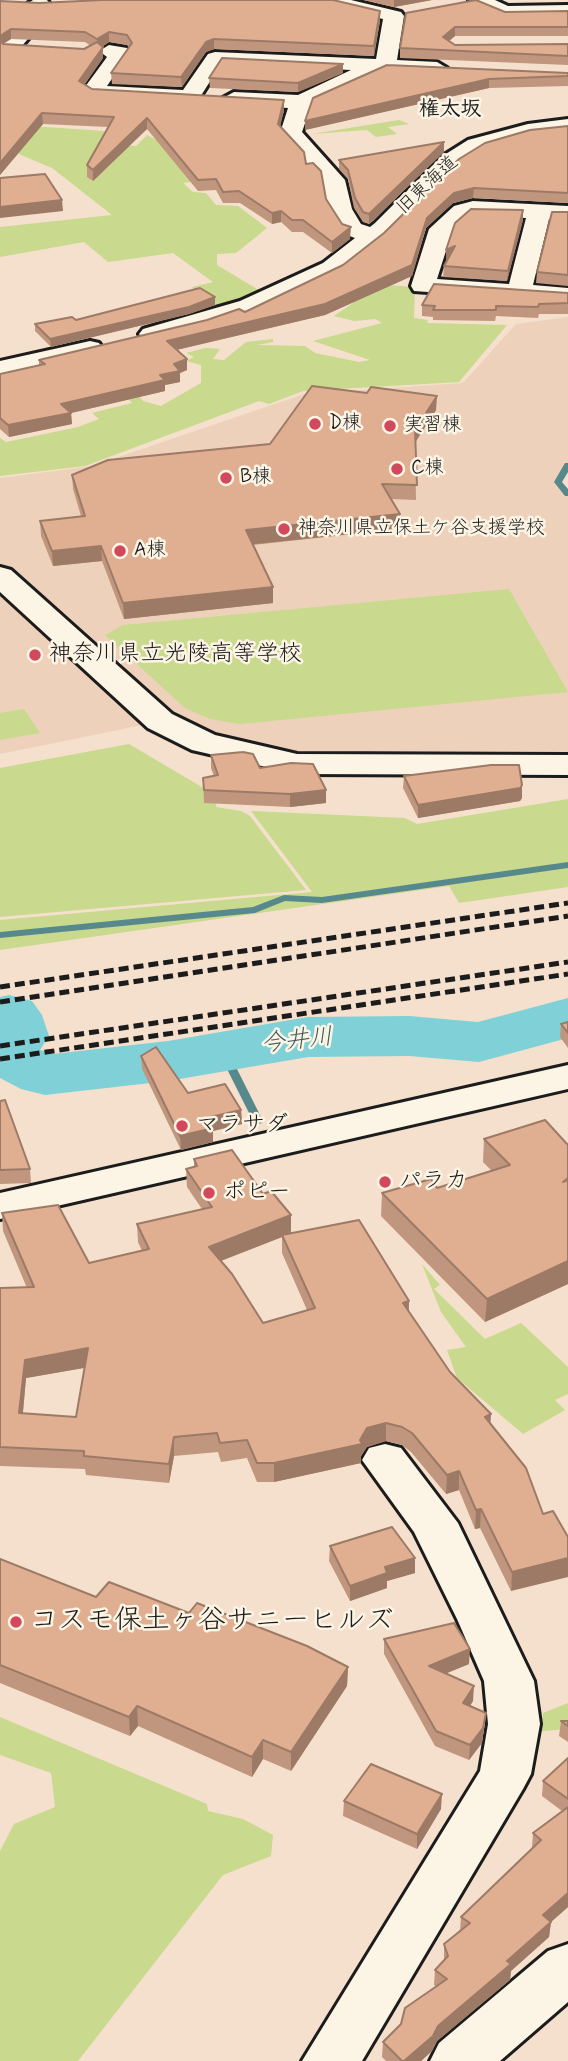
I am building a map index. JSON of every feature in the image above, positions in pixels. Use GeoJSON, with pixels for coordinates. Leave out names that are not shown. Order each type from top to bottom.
{"type":"FeatureCollection","features":[{"type":"Feature","properties":{"kind":"street"},"geometry":{"type":"LineString","coordinates":[[326,0],[394,16],[418,12]]}},
{"type":"Feature","properties":{"kind":"street"},"geometry":{"type":"LineString","coordinates":[[474,1],[505,12],[568,11]]}},
{"type":"Feature","properties":{"kind":"street"},"geometry":{"type":"LineString","coordinates":[[6,53],[31,24],[31,10],[47,4],[13,2]]}},
{"type":"Feature","properties":{"kind":"street"},"geometry":{"type":"LineString","coordinates":[[392,52],[394,16]]}},
{"type":"Feature","properties":{"kind":"street"},"geometry":{"type":"LineString","coordinates":[[6,53],[36,49]]}},
{"type":"Feature","properties":{"kind":"street"},"geometry":{"type":"LineString","coordinates":[[109,51],[120,52],[93,91],[301,102],[392,52]]}},
{"type":"Feature","properties":{"kind":"street"},"geometry":{"type":"LineString","coordinates":[[190,95],[215,58],[392,52],[462,69]]}},
{"type":"Feature","properties":{"kind":"street"},"geometry":{"type":"LineString","coordinates":[[301,102],[291,133],[334,180],[340,209],[352,229],[441,229]]}},
{"type":"Feature","properties":{"kind":"street","name":"旧東海道"},"geometry":{"type":"LineString","coordinates":[[0,369],[125,340],[249,306],[332,268],[382,229],[449,162],[476,145],[528,131],[568,126]]}},
{"type":"Feature","properties":{"kind":"street"},"geometry":{"type":"LineString","coordinates":[[568,213],[473,208],[462,211],[441,229],[423,286],[568,295]]}},
{"type":"Feature","properties":{"kind":"street"},"geometry":{"type":"LineString","coordinates":[[519,292],[539,212]]}},
{"type":"Feature","properties":{"kind":"street"},"geometry":{"type":"LineString","coordinates":[[0,576],[160,721],[204,743],[252,757],[297,764],[568,765]]}},
{"type":"Feature","properties":{"kind":"street"},"geometry":{"type":"LineString","coordinates":[[0,1206],[568,1077]]}},
{"type":"Feature","properties":{"kind":"street"},"geometry":{"type":"LineString","coordinates":[[331,2061],[505,1774],[514,1724],[509,1681],[482,1619],[433,1523],[385,1460]]}},
{"type":"Feature","properties":{"kind":"street"},"geometry":{"type":"LineString","coordinates":[[459,2061],[568,1968]]}},
{"type":"Feature","properties":{"kind":"shaded area","name":"神奈川県立保土ケ谷支援学校"},"geometry":{"type":"Polygon","coordinates":[[[568,317],[568,467],[558,481],[568,494],[568,756],[342,757],[262,750],[208,736],[171,716],[0,564],[0,478],[92,466],[304,394],[463,383],[516,324],[568,317]]]}},
{"type":"Feature","properties":{"kind":"shaded area","name":"神奈川県立光陵高等学校"},"geometry":{"type":"Polygon","coordinates":[[[0,591],[109,691],[143,725],[0,754],[0,591]]]}},
{"type":"Feature","properties":{"kind":"green space"},"geometry":{"type":"Polygon","coordinates":[[[399,120],[409,124],[388,127],[397,134],[376,137],[367,130],[312,134],[399,120]]]}},
{"type":"Feature","properties":{"kind":"green space"},"geometry":{"type":"Polygon","coordinates":[[[0,124],[105,131],[99,143],[136,146],[147,135],[206,166],[199,181],[183,183],[193,192],[206,193],[216,205],[238,206],[267,228],[236,253],[217,254],[217,265],[262,292],[220,307],[196,293],[192,287],[213,282],[173,253],[108,262],[84,242],[0,257],[0,227],[112,215],[52,168],[7,149],[0,124]]]}},
{"type":"Feature","properties":{"kind":"green space"},"geometry":{"type":"Polygon","coordinates":[[[385,285],[415,287],[414,318],[428,320],[427,323],[507,325],[459,382],[303,391],[269,404],[259,401],[85,466],[0,476],[0,438],[6,442],[78,427],[99,419],[92,413],[132,403],[120,389],[131,386],[143,401],[161,406],[201,383],[201,365],[186,361],[194,357],[186,353],[205,348],[220,349],[213,359],[224,360],[246,342],[273,339],[273,342],[257,345],[305,346],[315,353],[359,362],[370,360],[313,341],[382,323],[375,319],[354,321],[334,316],[385,285]]]}},
{"type":"Feature","properties":{"kind":"green space"},"geometry":{"type":"Polygon","coordinates":[[[509,589],[568,692],[240,724],[210,719],[185,708],[105,635],[123,625],[509,589]]]}},
{"type":"Feature","properties":{"kind":"green space"},"geometry":{"type":"Polygon","coordinates":[[[24,709],[40,733],[0,740],[0,713],[24,709]]]}},
{"type":"Feature","properties":{"kind":"green space"},"geometry":{"type":"Polygon","coordinates":[[[129,744],[217,796],[216,807],[241,811],[250,816],[306,890],[0,917],[0,768],[129,744]]]}},
{"type":"Feature","properties":{"kind":"green space"},"geometry":{"type":"Polygon","coordinates":[[[568,799],[568,887],[459,903],[449,886],[0,950],[0,920],[312,892],[251,811],[405,818],[417,824],[568,799]]]}},
{"type":"Feature","properties":{"kind":"green space"},"geometry":{"type":"Polygon","coordinates":[[[422,1264],[440,1285],[434,1289],[485,1339],[521,1323],[568,1367],[568,1394],[555,1400],[565,1410],[523,1434],[457,1378],[447,1350],[466,1347],[441,1312],[422,1264]]]}},
{"type":"Feature","properties":{"kind":"green space"},"geometry":{"type":"Polygon","coordinates":[[[568,1703],[568,1729],[542,1731],[543,1713],[568,1703]]]}},
{"type":"Feature","properties":{"kind":"green space"},"geometry":{"type":"Polygon","coordinates":[[[0,1717],[207,1804],[208,1811],[243,1819],[273,1835],[271,1856],[223,1875],[78,2061],[0,2061],[0,1851],[14,1824],[55,1807],[51,1773],[0,1755],[0,1717]]]}},
{"type":"Feature","properties":{"kind":"building"},"geometry":{"type":"Polygon","coordinates":[[[102,0],[333,0],[380,11],[374,46],[214,39],[206,42],[181,77],[111,73],[132,43],[127,35],[109,32],[97,39],[85,32],[11,29],[0,36],[0,1],[39,3],[102,0]]]}},
{"type":"Feature","properties":{"kind":"building"},"geometry":{"type":"Polygon","coordinates":[[[476,0],[505,12],[568,11],[568,27],[455,27],[443,37],[455,45],[568,44],[568,56],[400,48],[406,13],[476,0]]]}},
{"type":"Feature","properties":{"kind":"building"},"geometry":{"type":"Polygon","coordinates":[[[0,40],[3,44],[84,49],[97,42],[103,47],[79,81],[92,89],[284,100],[278,124],[304,152],[306,164],[313,163],[321,171],[326,199],[342,224],[351,227],[332,242],[303,220],[292,220],[281,211],[272,213],[239,191],[223,192],[216,179],[198,180],[147,118],[93,170],[87,165],[114,117],[42,113],[0,163],[0,40]]]}},
{"type":"Feature","properties":{"kind":"building"},"geometry":{"type":"Polygon","coordinates":[[[222,58],[343,64],[298,83],[209,78],[222,58]]]}},
{"type":"Feature","properties":{"kind":"building"},"geometry":{"type":"Polygon","coordinates":[[[387,65],[568,73],[568,76],[489,79],[305,121],[313,98],[387,65]]]}},
{"type":"Feature","properties":{"kind":"building"},"geometry":{"type":"Polygon","coordinates":[[[568,126],[568,193],[474,188],[454,193],[427,218],[412,265],[325,304],[167,341],[187,359],[174,364],[180,371],[160,375],[165,380],[61,404],[71,413],[8,425],[0,418],[0,374],[45,364],[39,360],[207,320],[239,309],[245,312],[343,265],[384,233],[459,159],[485,143],[530,130],[568,126]]]}},
{"type":"Feature","properties":{"kind":"building"},"geometry":{"type":"Polygon","coordinates":[[[444,142],[369,214],[363,212],[355,198],[348,170],[339,160],[444,142]]]}},
{"type":"Feature","properties":{"kind":"building"},"geometry":{"type":"Polygon","coordinates":[[[45,174],[62,200],[0,207],[0,178],[45,174]]]}},
{"type":"Feature","properties":{"kind":"building"},"geometry":{"type":"Polygon","coordinates":[[[471,209],[523,210],[508,271],[444,266],[455,246],[446,250],[455,223],[471,209]]]}},
{"type":"Feature","properties":{"kind":"building"},"geometry":{"type":"Polygon","coordinates":[[[552,212],[568,212],[568,275],[537,272],[552,212]]]}},
{"type":"Feature","properties":{"kind":"building"},"geometry":{"type":"Polygon","coordinates":[[[434,284],[568,293],[568,303],[539,304],[538,307],[496,306],[496,310],[433,310],[435,306],[422,305],[434,284]]]}},
{"type":"Feature","properties":{"kind":"building"},"geometry":{"type":"Polygon","coordinates":[[[200,288],[215,297],[189,307],[50,339],[35,324],[72,317],[76,320],[200,288]]]}},
{"type":"Feature","properties":{"kind":"building"},"geometry":{"type":"Polygon","coordinates":[[[312,386],[367,393],[371,387],[437,396],[415,430],[417,485],[382,484],[400,514],[246,530],[273,587],[123,603],[101,546],[52,551],[40,521],[85,516],[72,475],[108,460],[270,444],[312,386]]]}},
{"type":"Feature","properties":{"kind":"building"},"geometry":{"type":"Polygon","coordinates":[[[243,752],[253,754],[260,768],[291,763],[313,764],[326,790],[290,794],[204,790],[203,778],[218,775],[211,755],[243,752]]]}},
{"type":"Feature","properties":{"kind":"building"},"geometry":{"type":"Polygon","coordinates":[[[491,765],[519,765],[522,785],[520,788],[418,805],[404,776],[491,765]]]}},
{"type":"Feature","properties":{"kind":"building"},"geometry":{"type":"Polygon","coordinates":[[[568,1022],[568,1033],[561,1024],[568,1022]]]}},
{"type":"Feature","properties":{"kind":"building"},"geometry":{"type":"Polygon","coordinates":[[[156,1047],[188,1093],[225,1084],[241,1110],[206,1118],[213,1128],[180,1136],[141,1056],[156,1047]]]}},
{"type":"Feature","properties":{"kind":"building"},"geometry":{"type":"Polygon","coordinates":[[[5,1100],[30,1169],[0,1170],[0,1101],[5,1100]]]}},
{"type":"Feature","properties":{"kind":"building"},"geometry":{"type":"Polygon","coordinates":[[[545,1120],[568,1145],[568,1178],[563,1182],[568,1180],[568,1261],[487,1299],[382,1193],[431,1179],[437,1188],[510,1165],[484,1139],[545,1120]]]}},
{"type":"Feature","properties":{"kind":"building"},"geometry":{"type":"Polygon","coordinates":[[[232,1150],[263,1194],[271,1191],[291,1215],[209,1247],[232,1274],[263,1323],[315,1308],[282,1235],[359,1220],[409,1301],[403,1303],[450,1372],[491,1414],[485,1417],[526,1468],[543,1514],[553,1511],[568,1537],[568,1558],[512,1572],[481,1509],[476,1510],[459,1471],[447,1475],[412,1433],[386,1423],[367,1428],[360,1440],[362,1444],[274,1463],[257,1463],[247,1440],[220,1443],[217,1433],[174,1437],[169,1464],[84,1456],[84,1451],[0,1447],[0,1288],[34,1287],[2,1213],[58,1205],[89,1263],[149,1249],[137,1224],[212,1207],[186,1169],[197,1166],[194,1159],[232,1150]],[[88,1348],[25,1360],[19,1413],[76,1417],[88,1348]]]}},
{"type":"Feature","properties":{"kind":"building"},"geometry":{"type":"Polygon","coordinates":[[[392,1527],[415,1558],[385,1567],[387,1573],[350,1586],[330,1546],[392,1527]]]}},
{"type":"Feature","properties":{"kind":"building"},"geometry":{"type":"Polygon","coordinates":[[[0,1559],[96,1597],[109,1582],[189,1613],[197,1603],[307,1646],[348,1667],[291,1752],[263,1740],[252,1757],[137,1706],[129,1717],[0,1665],[0,1559]]]}},
{"type":"Feature","properties":{"kind":"building"},"geometry":{"type":"Polygon","coordinates":[[[454,1623],[470,1649],[429,1666],[474,1686],[463,1703],[486,1713],[483,1728],[470,1745],[436,1731],[384,1639],[454,1623]]]}},
{"type":"Feature","properties":{"kind":"building"},"geometry":{"type":"Polygon","coordinates":[[[568,1758],[568,1799],[543,1781],[568,1758]]]}},
{"type":"Feature","properties":{"kind":"building"},"geometry":{"type":"Polygon","coordinates":[[[371,1764],[442,1794],[417,1834],[344,1801],[371,1764]]]}},
{"type":"Feature","properties":{"kind":"building"},"geometry":{"type":"Polygon","coordinates":[[[568,1807],[568,1893],[543,1915],[551,1922],[507,1961],[511,1964],[438,2026],[433,2036],[402,2061],[383,2042],[401,2024],[405,2008],[447,1979],[435,1970],[448,1956],[444,1944],[470,1923],[461,1917],[541,1840],[533,1833],[568,1807]]]}},
{"type":"Feature","properties":{"kind":"waterway"},"geometry":{"type":"LineString","coordinates":[[568,465],[558,482],[568,494]]}},
{"type":"Feature","properties":{"kind":"waterway"},"geometry":{"type":"LineString","coordinates":[[0,935],[255,910],[284,898],[322,900],[568,865]]}},
{"type":"Feature","properties":{"kind":"waterway","name":"今井川"},"geometry":{"type":"LineString","coordinates":[[9,1015],[16,1036]]}},
{"type":"Feature","properties":{"kind":"waterway","name":"今井川"},"geometry":{"type":"LineString","coordinates":[[26,1067],[45,1075],[168,1061],[308,1037],[409,1036],[479,1042],[568,1018]]}},
{"type":"Feature","properties":{"kind":"waterway"},"geometry":{"type":"LineString","coordinates":[[224,1053],[258,1121]]}},
{"type":"Feature","properties":{"kind":"railway"},"geometry":{"type":"LineString","coordinates":[[0,987],[568,903]]}},
{"type":"Feature","properties":{"kind":"railway"},"geometry":{"type":"LineString","coordinates":[[0,1002],[568,916]]}},
{"type":"Feature","properties":{"kind":"railway"},"geometry":{"type":"LineString","coordinates":[[0,1046],[568,962]]}},
{"type":"Feature","properties":{"kind":"railway"},"geometry":{"type":"LineString","coordinates":[[0,1059],[568,974]]}},
{"type":"Feature","properties":{"kind":"place","name":"D棟"},"geometry":{"type":"Point","coordinates":[315,424]}},
{"type":"Feature","properties":{"kind":"place","name":"実習棟"},"geometry":{"type":"Point","coordinates":[390,426]}},
{"type":"Feature","properties":{"kind":"place","name":"C棟"},"geometry":{"type":"Point","coordinates":[397,469]}},
{"type":"Feature","properties":{"kind":"place","name":"B棟"},"geometry":{"type":"Point","coordinates":[226,478]}},
{"type":"Feature","properties":{"kind":"place","name":"神奈川県立保土ケ谷支援学校"},"geometry":{"type":"Point","coordinates":[284,529]}},
{"type":"Feature","properties":{"kind":"place","name":"A棟"},"geometry":{"type":"Point","coordinates":[120,551]}},
{"type":"Feature","properties":{"kind":"place","name":"神奈川県立光陵高等学校"},"geometry":{"type":"Point","coordinates":[35,655]}},
{"type":"Feature","properties":{"kind":"place","name":"マラサダ"},"geometry":{"type":"Point","coordinates":[182,1126]}},
{"type":"Feature","properties":{"kind":"place","name":"パラカ"},"geometry":{"type":"Point","coordinates":[385,1182]}},
{"type":"Feature","properties":{"kind":"place","name":"ポピー"},"geometry":{"type":"Point","coordinates":[209,1193]}},
{"type":"Feature","properties":{"kind":"place","name":"コスモ保土ヶ谷サニーヒルズ"},"geometry":{"type":"Point","coordinates":[16,1622]}},
{"type":"Feature","properties":{"kind":"district","name":"権太坂"},"geometry":{"type":"Point","coordinates":[450,111]}}]}
